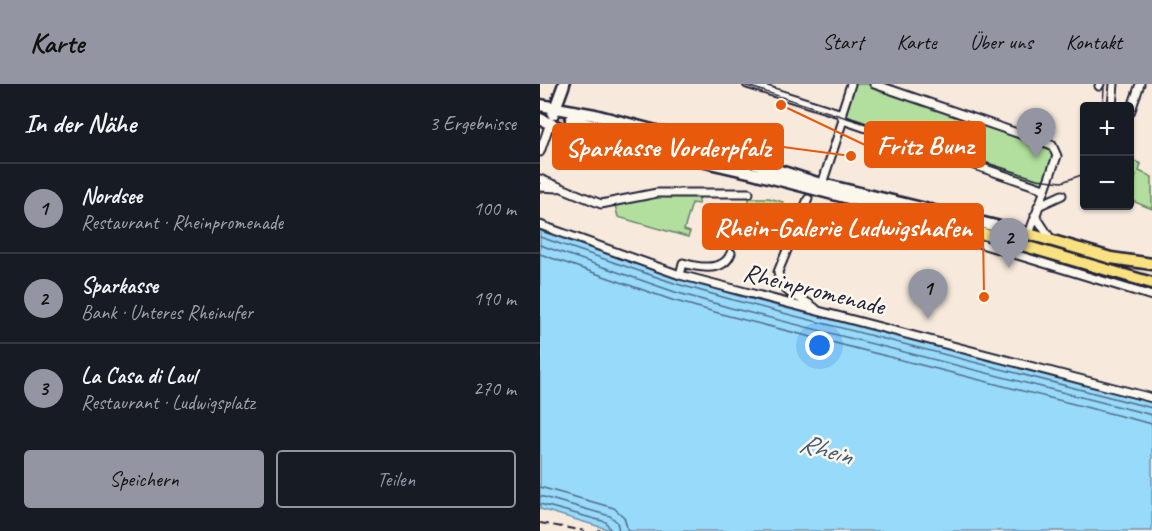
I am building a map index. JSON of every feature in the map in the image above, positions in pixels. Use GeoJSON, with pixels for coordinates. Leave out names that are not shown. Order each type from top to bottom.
{"type":"FeatureCollection","features":[{"type":"Feature","properties":{"kind":"main road"},"geometry":{"type":"LineString","coordinates":[[564,84],[555,108],[545,121],[583,134],[754,169]]}},
{"type":"Feature","properties":{"kind":"main road"},"geometry":{"type":"LineString","coordinates":[[540,105],[656,131],[754,169]]}},
{"type":"Feature","properties":{"kind":"main road"},"geometry":{"type":"LineString","coordinates":[[571,120],[724,160],[1152,283]]}},
{"type":"Feature","properties":{"kind":"main road"},"geometry":{"type":"LineString","coordinates":[[820,188],[1029,234],[1111,258],[1152,264]]}},
{"type":"Feature","properties":{"kind":"street"},"geometry":{"type":"LineString","coordinates":[[747,84],[1044,189]]}},
{"type":"Feature","properties":{"kind":"street"},"geometry":{"type":"LineString","coordinates":[[820,188],[851,84]]}},
{"type":"Feature","properties":{"kind":"street"},"geometry":{"type":"LineString","coordinates":[[874,84],[1049,142],[1057,156],[1029,234],[1019,237],[972,225],[963,228]]}},
{"type":"Feature","properties":{"kind":"street"},"geometry":{"type":"LineString","coordinates":[[1112,102],[1114,84]]}},
{"type":"Feature","properties":{"kind":"street"},"geometry":{"type":"LineString","coordinates":[[1134,102],[1140,84]]}},
{"type":"Feature","properties":{"kind":"street"},"geometry":{"type":"LineString","coordinates":[[540,152],[545,121]]}},
{"type":"Feature","properties":{"kind":"street"},"geometry":{"type":"LineString","coordinates":[[540,179],[557,188],[601,204],[657,193],[749,193]]}},
{"type":"Feature","properties":{"kind":"street"},"geometry":{"type":"LineString","coordinates":[[540,187],[557,188]]}},
{"type":"Feature","properties":{"kind":"street"},"geometry":{"type":"LineString","coordinates":[[1038,206],[1062,195]]}},
{"type":"Feature","properties":{"kind":"street"},"geometry":{"type":"LineString","coordinates":[[808,199],[778,272],[780,283],[788,293],[810,303],[819,312]]}},
{"type":"Feature","properties":{"kind":"street"},"geometry":{"type":"LineString","coordinates":[[1035,216],[1052,241]]}},
{"type":"Feature","properties":{"kind":"street","name":"Rheinpromenade"},"geometry":{"type":"LineString","coordinates":[[540,225],[680,275],[1152,398]]}},
{"type":"Feature","properties":{"kind":"street"},"geometry":{"type":"LineString","coordinates":[[974,238],[978,243],[1152,296]]}},
{"type":"Feature","properties":{"kind":"street"},"geometry":{"type":"LineString","coordinates":[[680,275],[683,263],[702,268],[714,267],[726,261],[732,253]]}},
{"type":"Feature","properties":{"kind":"green space"},"geometry":{"type":"Polygon","coordinates":[[[851,84],[874,84],[1055,149],[1044,189],[843,120],[851,84]]]}},
{"type":"Feature","properties":{"kind":"green space"},"geometry":{"type":"Polygon","coordinates":[[[1134,161],[1141,164],[1139,171],[1152,177],[1152,209],[1134,202],[1136,175],[1134,174],[1134,161]]]}},
{"type":"Feature","properties":{"kind":"green space"},"geometry":{"type":"Polygon","coordinates":[[[656,197],[700,197],[698,204],[692,203],[684,230],[690,232],[688,237],[618,217],[615,205],[656,197]]]}},
{"type":"Feature","properties":{"kind":"green space"},"geometry":{"type":"Polygon","coordinates":[[[749,198],[769,198],[783,202],[777,220],[748,211],[749,198]]]}},
{"type":"Feature","properties":{"kind":"water","name":"Rhein"},"geometry":{"type":"Polygon","coordinates":[[[540,231],[679,279],[735,295],[1152,402],[1152,531],[614,531],[540,509],[540,231]]]}},
{"type":"Feature","properties":{"kind":"tunnel"},"geometry":{"type":"LineString","coordinates":[[540,114],[571,120]]}},
{"type":"Feature","properties":{"kind":"tram line"},"geometry":{"type":"LineString","coordinates":[[741,84],[1037,179],[1062,182],[1080,175]]}},
{"type":"Feature","properties":{"kind":"tram line"},"geometry":{"type":"LineString","coordinates":[[1103,102],[1104,88]]}},
{"type":"Feature","properties":{"kind":"railway"},"geometry":{"type":"LineString","coordinates":[[540,523],[585,531]]}},
{"type":"Feature","properties":{"kind":"place","name":"Fritz Bunz"},"geometry":{"type":"Point","coordinates":[781,105]}},
{"type":"Feature","properties":{"kind":"place","name":"Sparkasse Vorderpfalz"},"geometry":{"type":"Point","coordinates":[851,156]}},
{"type":"Feature","properties":{"kind":"place","name":"La Casa di Laul"},"geometry":{"type":"Point","coordinates":[1036,158]}},
{"type":"Feature","properties":{"kind":"place","name":"Sparkasse"},"geometry":{"type":"Point","coordinates":[1009,268]}},
{"type":"Feature","properties":{"kind":"place","name":"Rhein-Galerie Ludwigshafen"},"geometry":{"type":"Point","coordinates":[984,297]}},
{"type":"Feature","properties":{"kind":"place","name":"Nordsee"},"geometry":{"type":"Point","coordinates":[928,319]}}]}
